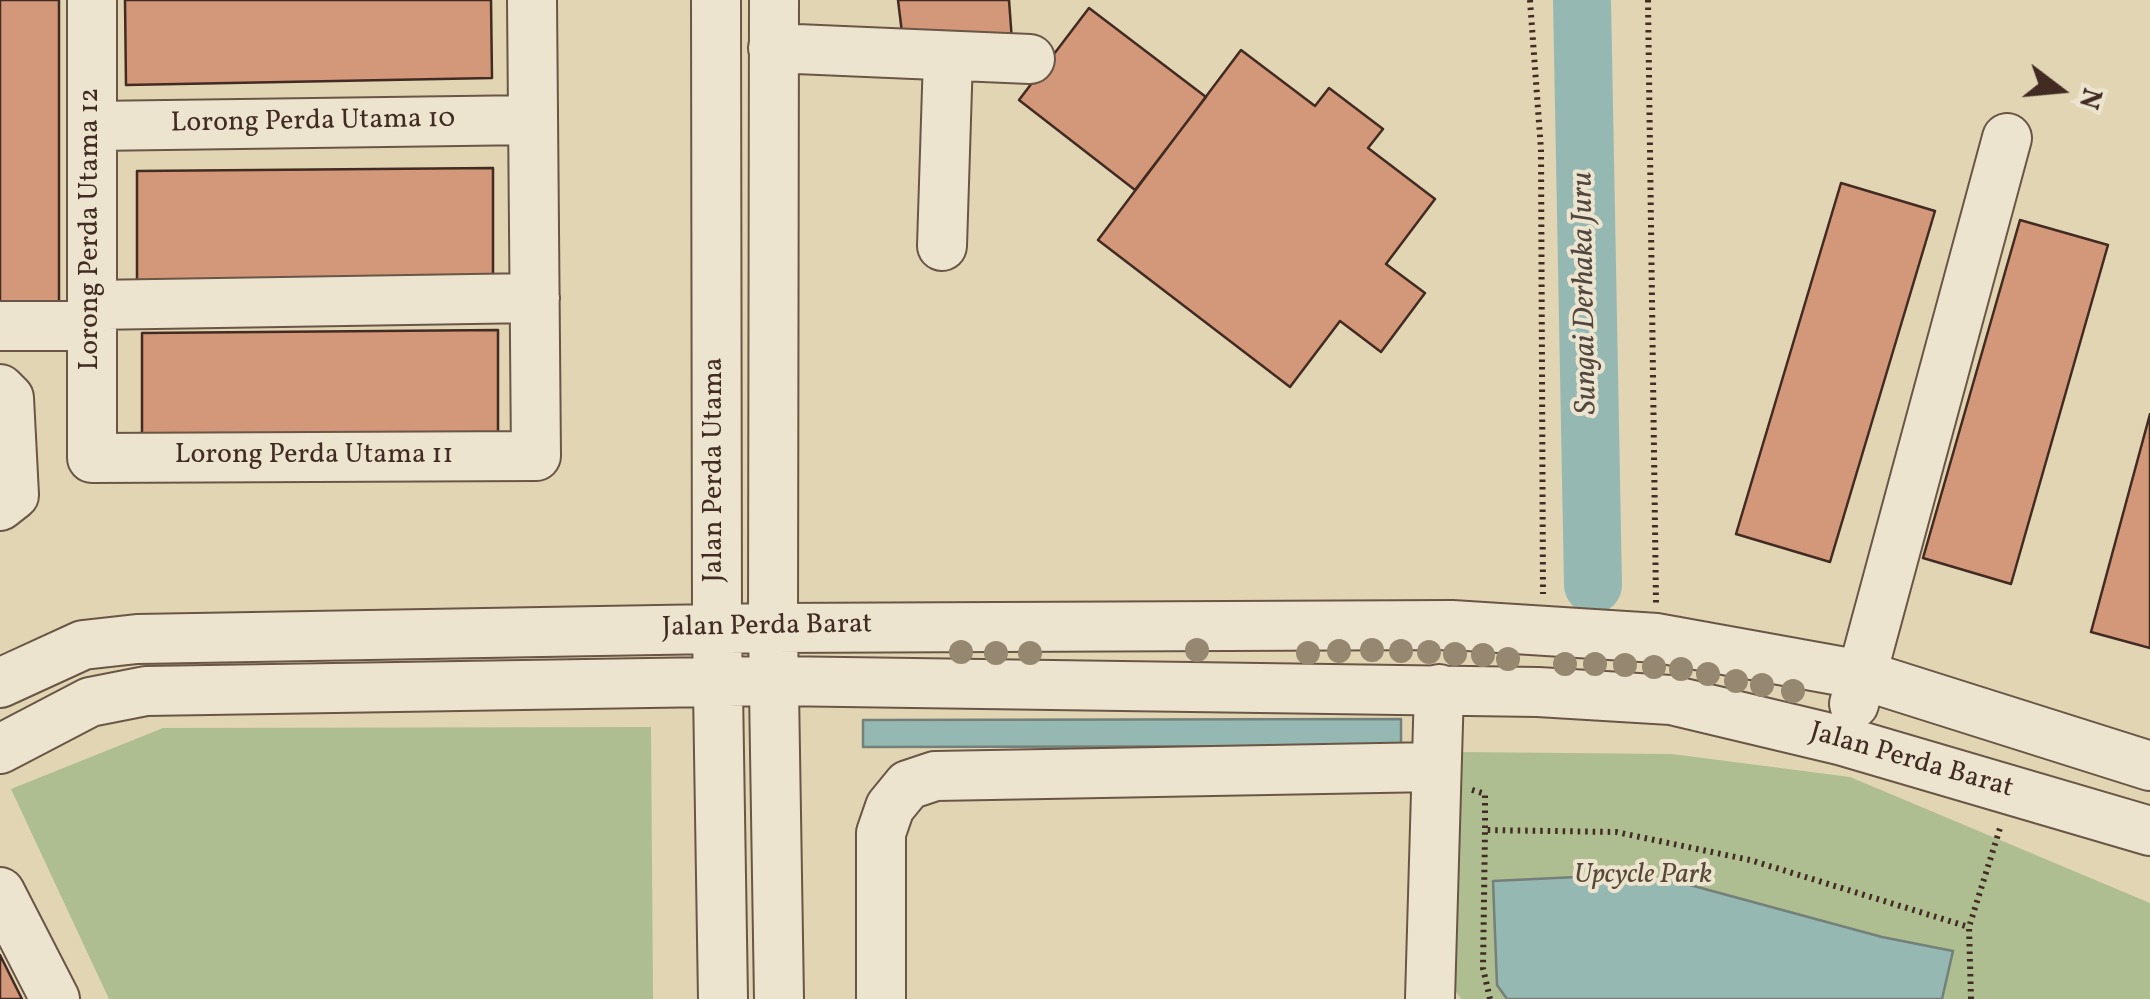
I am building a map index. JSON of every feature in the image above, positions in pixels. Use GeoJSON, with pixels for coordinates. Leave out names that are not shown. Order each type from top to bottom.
{"type":"FeatureCollection","features":[{"type":"Feature","properties":{"kind":"street","name":"Lorong Perda Utama 12"},"geometry":{"type":"LineString","coordinates":[[92,0],[92,458]]}},
{"type":"Feature","properties":{"kind":"street"},"geometry":{"type":"LineString","coordinates":[[0,326],[92,315],[535,298],[532,0]]}},
{"type":"Feature","properties":{"kind":"street","name":"Jalan Perda Utama"},"geometry":{"type":"LineString","coordinates":[[716,0],[717,629],[723,999]]}},
{"type":"Feature","properties":{"kind":"street","name":"Jalan Perda Utama"},"geometry":{"type":"LineString","coordinates":[[774,0],[773,628],[779,999]]}},
{"type":"Feature","properties":{"kind":"street"},"geometry":{"type":"LineString","coordinates":[[773,48],[1030,59]]}},
{"type":"Feature","properties":{"kind":"street"},"geometry":{"type":"LineString","coordinates":[[942,246],[948,57]]}},
{"type":"Feature","properties":{"kind":"street","name":"Lorong Perda Utama 10"},"geometry":{"type":"LineString","coordinates":[[93,126],[533,120]]}},
{"type":"Feature","properties":{"kind":"street"},"geometry":{"type":"LineString","coordinates":[[1843,741],[2008,138]]}},
{"type":"Feature","properties":{"kind":"street","name":"Lorong Perda Utama 11"},"geometry":{"type":"LineString","coordinates":[[92,458],[536,456],[535,298]]}},
{"type":"Feature","properties":{"kind":"street"},"geometry":{"type":"LineString","coordinates":[[0,390],[9,398],[14,495],[0,506]]}},
{"type":"Feature","properties":{"kind":"street","name":"Jalan Perda Barat"},"geometry":{"type":"LineString","coordinates":[[0,683],[83,645],[137,639],[773,628],[1452,624],[1668,639]]}},
{"type":"Feature","properties":{"kind":"street"},"geometry":{"type":"LineString","coordinates":[[1668,639],[1862,676],[2150,766]]}},
{"type":"Feature","properties":{"kind":"street","name":"Jalan Perda Barat"},"geometry":{"type":"LineString","coordinates":[[0,749],[90,702],[146,692],[774,681],[1439,688],[1671,700],[1843,741],[2150,831]]}},
{"type":"Feature","properties":{"kind":"street"},"geometry":{"type":"LineString","coordinates":[[1430,999],[1439,688]]}},
{"type":"Feature","properties":{"kind":"street"},"geometry":{"type":"LineString","coordinates":[[881,999],[881,833],[890,806],[908,785],[935,776],[1435,767]]}},
{"type":"Feature","properties":{"kind":"street"},"geometry":{"type":"LineString","coordinates":[[0,892],[55,999]]}},
{"type":"Feature","properties":{"kind":"path"},"geometry":{"type":"LineString","coordinates":[[1530,0],[1542,150],[1544,630]]}},
{"type":"Feature","properties":{"kind":"path"},"geometry":{"type":"LineString","coordinates":[[1648,0],[1668,639]]}},
{"type":"Feature","properties":{"kind":"path"},"geometry":{"type":"LineString","coordinates":[[1971,999],[1969,927],[2011,790]]}},
{"type":"Feature","properties":{"kind":"path"},"geometry":{"type":"LineString","coordinates":[[1490,999],[1483,968],[1485,830],[1616,832],[1750,860],[1969,927]]}},
{"type":"Feature","properties":{"kind":"green space"},"geometry":{"type":"Polygon","coordinates":[[[651,727],[653,999],[109,999],[11,789],[163,728],[651,727]]]}},
{"type":"Feature","properties":{"kind":"green space","name":"Upcycle Park"},"geometry":{"type":"Polygon","coordinates":[[[1459,752],[1672,754],[1850,777],[2150,903],[2150,999],[1461,999],[1455,990],[1459,752]]]}},
{"type":"Feature","properties":{"kind":"water"},"geometry":{"type":"Polygon","coordinates":[[[1401,719],[1401,746],[863,747],[863,720],[1401,719]]]}},
{"type":"Feature","properties":{"kind":"water"},"geometry":{"type":"Polygon","coordinates":[[[1576,877],[1679,882],[1882,937],[1953,951],[1942,999],[1507,999],[1497,985],[1493,881],[1576,877]]]}},
{"type":"Feature","properties":{"kind":"building"},"geometry":{"type":"Polygon","coordinates":[[[0,0],[59,0],[59,315],[0,315],[0,0]]]}},
{"type":"Feature","properties":{"kind":"building"},"geometry":{"type":"Polygon","coordinates":[[[125,0],[491,0],[492,78],[126,85],[125,0]]]}},
{"type":"Feature","properties":{"kind":"building"},"geometry":{"type":"Polygon","coordinates":[[[898,0],[1009,0],[1012,41],[903,41],[898,0]]]}},
{"type":"Feature","properties":{"kind":"building"},"geometry":{"type":"Polygon","coordinates":[[[1089,8],[1206,97],[1135,190],[1019,100],[1089,8]]]}},
{"type":"Feature","properties":{"kind":"building"},"geometry":{"type":"Polygon","coordinates":[[[1241,50],[1315,106],[1329,88],[1383,129],[1368,148],[1435,199],[1386,264],[1425,293],[1381,352],[1340,321],[1290,387],[1098,240],[1241,50]]]}},
{"type":"Feature","properties":{"kind":"building"},"geometry":{"type":"Polygon","coordinates":[[[493,168],[493,280],[137,283],[137,171],[493,168]]]}},
{"type":"Feature","properties":{"kind":"building"},"geometry":{"type":"Polygon","coordinates":[[[1841,183],[1935,211],[1830,562],[1736,534],[1841,183]]]}},
{"type":"Feature","properties":{"kind":"building"},"geometry":{"type":"Polygon","coordinates":[[[2020,220],[2108,245],[2011,584],[1923,558],[2020,220]]]}},
{"type":"Feature","properties":{"kind":"building"},"geometry":{"type":"Polygon","coordinates":[[[498,330],[498,442],[142,445],[142,333],[498,330]]]}},
{"type":"Feature","properties":{"kind":"building"},"geometry":{"type":"Polygon","coordinates":[[[2150,414],[2150,648],[2091,632],[2150,414]]]}},
{"type":"Feature","properties":{"kind":"building"},"geometry":{"type":"Polygon","coordinates":[[[0,955],[22,999],[0,999],[0,955]]]}},
{"type":"Feature","properties":{"kind":"waterway","name":"Sungai Derhaka Juru"},"geometry":{"type":"LineString","coordinates":[[1582,0],[1593,585]]}}]}
